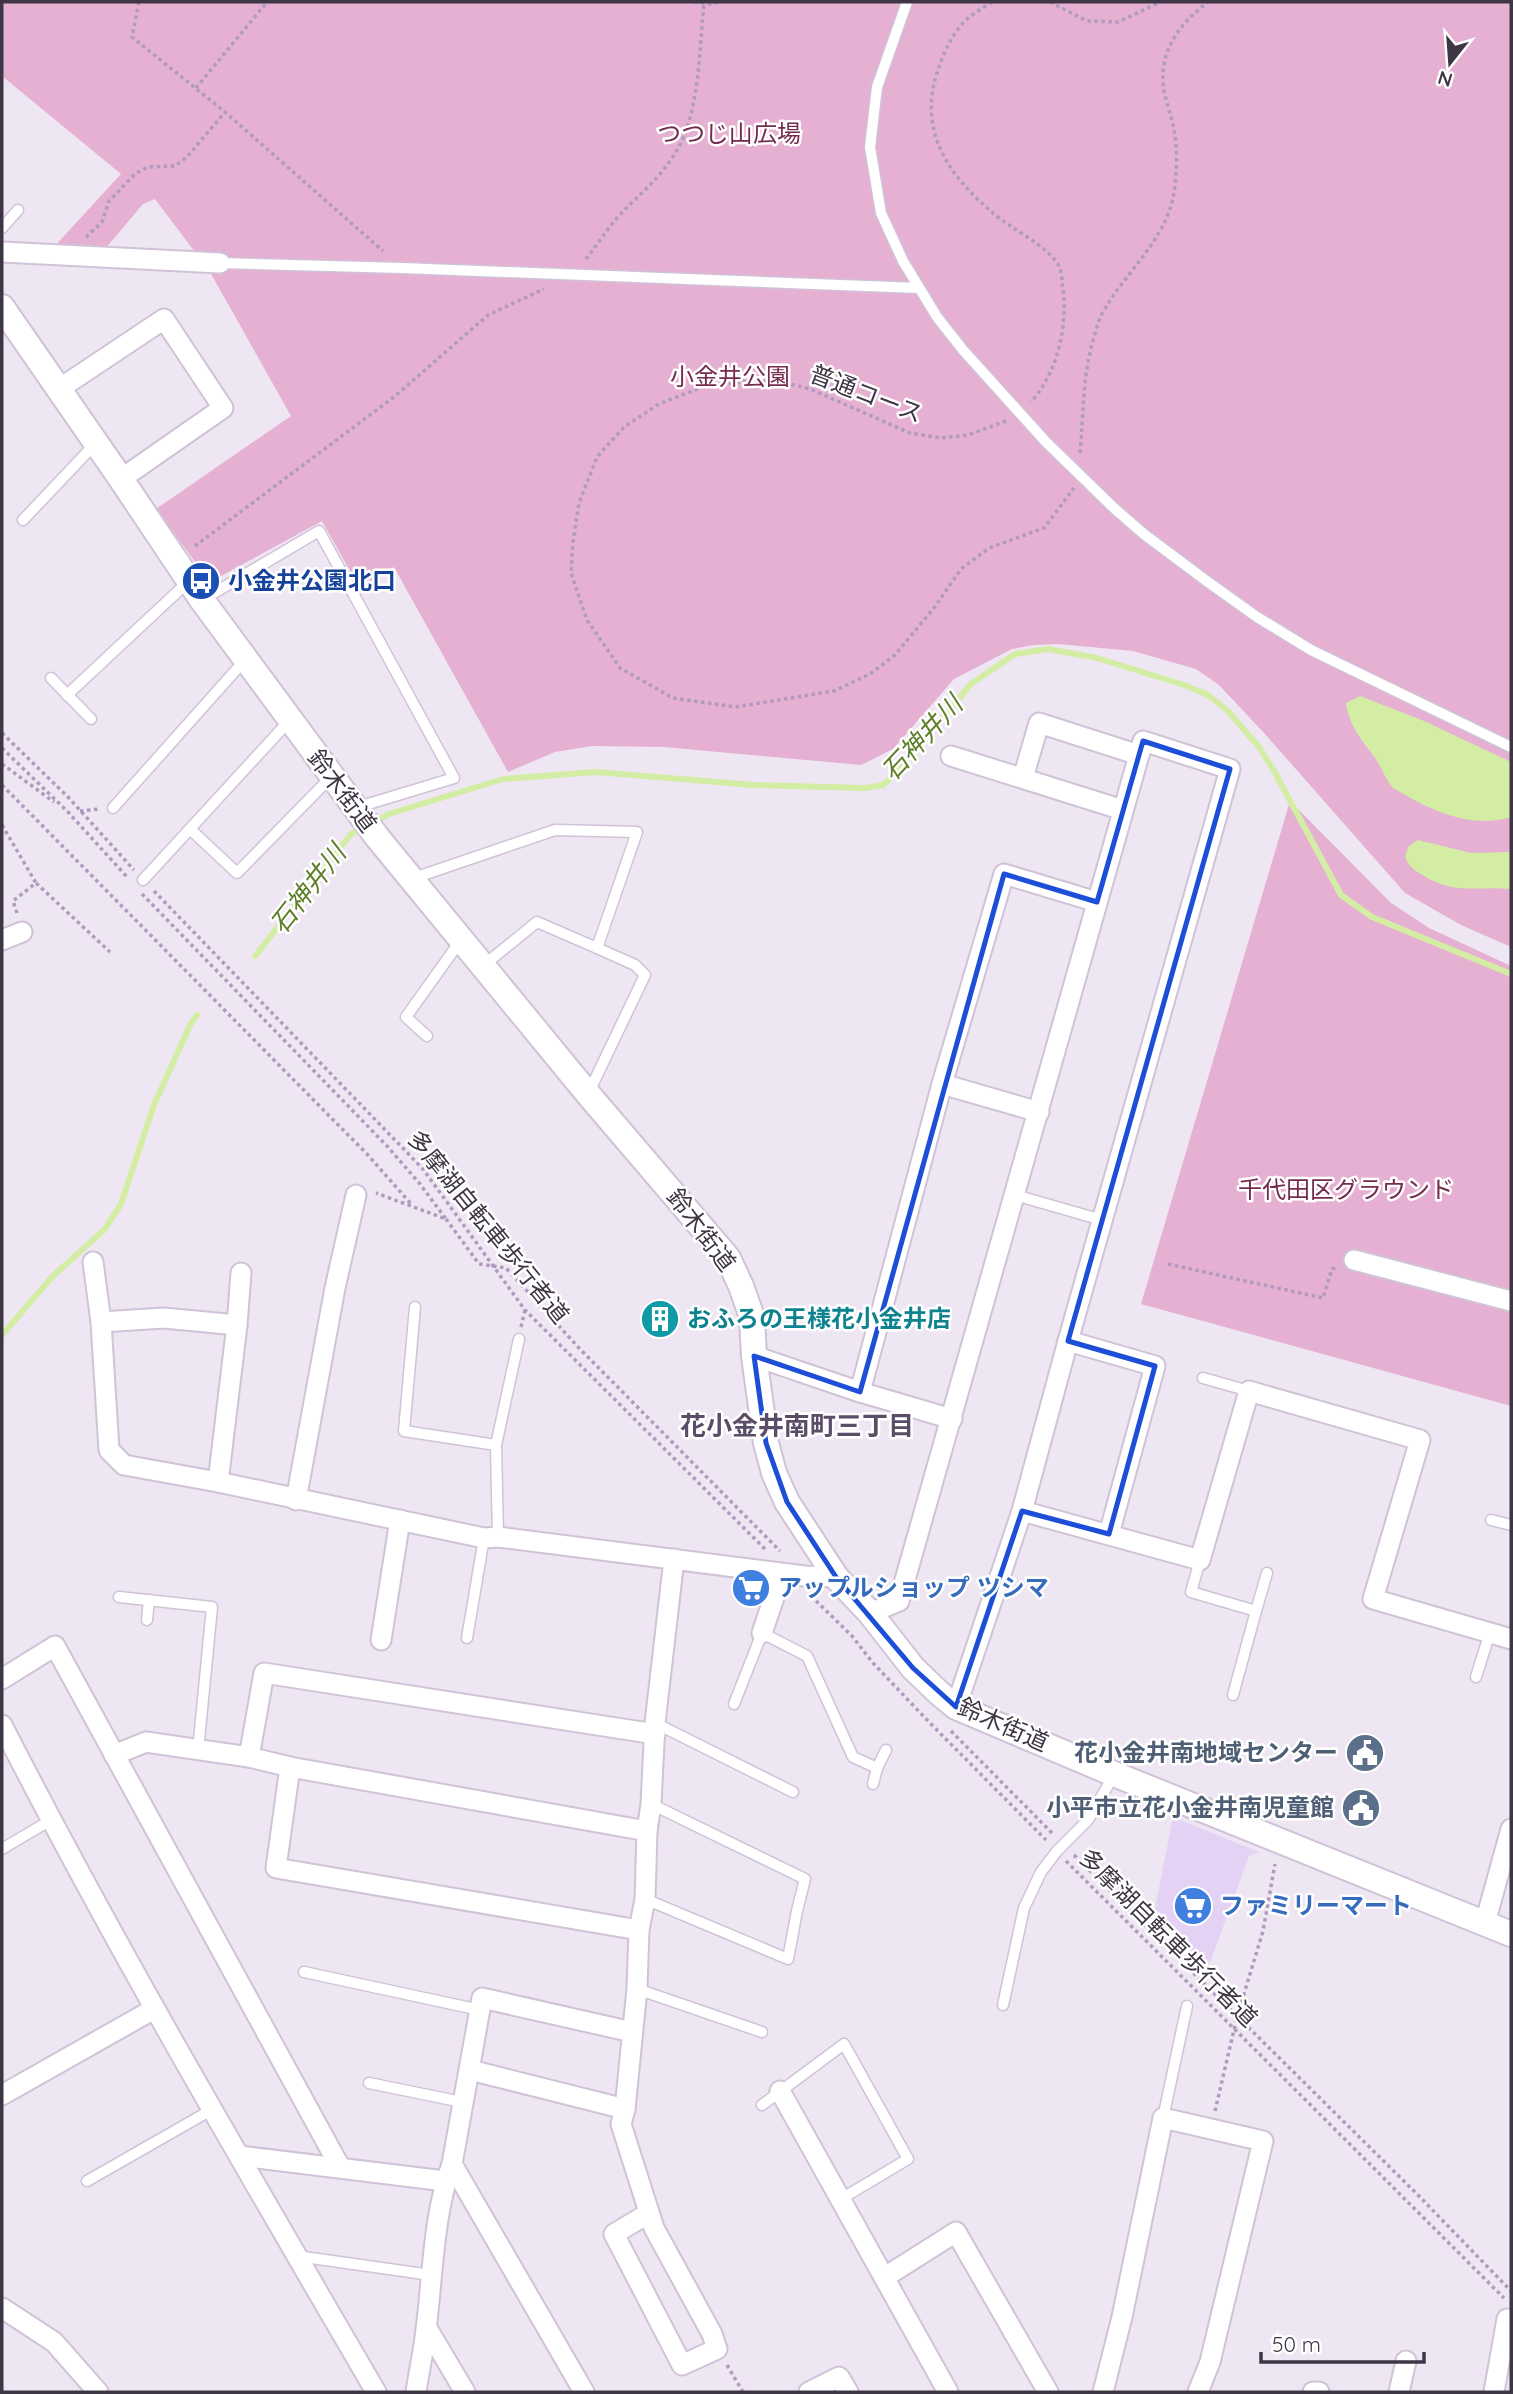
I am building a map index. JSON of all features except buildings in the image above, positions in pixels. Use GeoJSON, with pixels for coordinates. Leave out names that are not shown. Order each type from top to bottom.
{"type":"FeatureCollection","features":[{"type":"Feature","properties":{"kind":"street"},"geometry":{"type":"LineString","coordinates":[[2,252],[220,263]]}},
{"type":"Feature","properties":{"kind":"street","name":"鈴木街道"},"geometry":{"type":"LineString","coordinates":[[2,307],[244,660],[357,811],[588,1094],[728,1258],[752,1317],[754,1356],[766,1443],[774,1472],[787,1502],[836,1577],[870,1613],[952,1717],[1114,1774],[1511,1934]]}},
{"type":"Feature","properties":{"kind":"street"},"geometry":{"type":"LineString","coordinates":[[59,389],[164,319],[223,408],[121,479]]}},
{"type":"Feature","properties":{"kind":"street"},"geometry":{"type":"LineString","coordinates":[[1023,778],[1039,723],[1139,755]]}},
{"type":"Feature","properties":{"kind":"street"},"geometry":{"type":"LineString","coordinates":[[870,1613],[899,1601],[1143,741],[1230,769],[1101,1220],[1022,1511],[952,1717]]}},
{"type":"Feature","properties":{"kind":"street"},"geometry":{"type":"LineString","coordinates":[[951,756],[1123,810]]}},
{"type":"Feature","properties":{"kind":"street"},"geometry":{"type":"LineString","coordinates":[[860,1392],[942,1084],[1004,874],[1097,902]]}},
{"type":"Feature","properties":{"kind":"street"},"geometry":{"type":"LineString","coordinates":[[2,940],[22,932]]}},
{"type":"Feature","properties":{"kind":"street"},"geometry":{"type":"LineString","coordinates":[[942,1084],[1038,1112]]}},
{"type":"Feature","properties":{"kind":"street"},"geometry":{"type":"LineString","coordinates":[[296,1500],[335,1288],[356,1195]]}},
{"type":"Feature","properties":{"kind":"street"},"geometry":{"type":"LineString","coordinates":[[1354,1260],[1511,1301]]}},
{"type":"Feature","properties":{"kind":"street"},"geometry":{"type":"LineString","coordinates":[[93,1262],[101,1322],[109,1450],[124,1465],[491,1538],[792,1575],[836,1577]]}},
{"type":"Feature","properties":{"kind":"street"},"geometry":{"type":"LineString","coordinates":[[218,1482],[241,1273]]}},
{"type":"Feature","properties":{"kind":"street"},"geometry":{"type":"LineString","coordinates":[[101,1322],[164,1318],[237,1325]]}},
{"type":"Feature","properties":{"kind":"street"},"geometry":{"type":"LineString","coordinates":[[1068,1340],[1156,1366],[1108,1534]]}},
{"type":"Feature","properties":{"kind":"street"},"geometry":{"type":"LineString","coordinates":[[754,1356],[860,1392],[952,1419]]}},
{"type":"Feature","properties":{"kind":"street"},"geometry":{"type":"LineString","coordinates":[[1022,1511],[1200,1560],[1249,1391],[1420,1440],[1373,1599],[1511,1639]]}},
{"type":"Feature","properties":{"kind":"street"},"geometry":{"type":"LineString","coordinates":[[381,1640],[400,1520]]}},
{"type":"Feature","properties":{"kind":"street"},"geometry":{"type":"LineString","coordinates":[[649,2213],[614,2234],[682,2365],[717,2349],[712,2334],[654,2228],[621,2124],[625,2109],[637,1989],[655,1728],[674,1559]]}},
{"type":"Feature","properties":{"kind":"street"},"geometry":{"type":"LineString","coordinates":[[762,1633],[792,1575]]}},
{"type":"Feature","properties":{"kind":"street"},"geometry":{"type":"LineString","coordinates":[[2,1679],[55,1646],[340,2167]]}},
{"type":"Feature","properties":{"kind":"street"},"geometry":{"type":"LineString","coordinates":[[249,1757],[264,1673],[655,1728]]}},
{"type":"Feature","properties":{"kind":"street"},"geometry":{"type":"LineString","coordinates":[[2,1725],[154,2009],[376,2392]]}},
{"type":"Feature","properties":{"kind":"street"},"geometry":{"type":"LineString","coordinates":[[114,1755],[146,1742],[249,1757],[290,1767],[647,1831]]}},
{"type":"Feature","properties":{"kind":"street"},"geometry":{"type":"LineString","coordinates":[[290,1767],[276,1868],[639,1930]]}},
{"type":"Feature","properties":{"kind":"street"},"geometry":{"type":"LineString","coordinates":[[1485,1923],[1511,1829]]}},
{"type":"Feature","properties":{"kind":"street"},"geometry":{"type":"LineString","coordinates":[[416,2392],[448,2173],[482,1998],[632,2032]]}},
{"type":"Feature","properties":{"kind":"street"},"geometry":{"type":"LineString","coordinates":[[2,2095],[154,2009]]}},
{"type":"Feature","properties":{"kind":"street"},"geometry":{"type":"LineString","coordinates":[[470,2070],[625,2109]]}},
{"type":"Feature","properties":{"kind":"street"},"geometry":{"type":"LineString","coordinates":[[780,2091],[948,2392]]}},
{"type":"Feature","properties":{"kind":"street"},"geometry":{"type":"LineString","coordinates":[[1103,2392],[1122,2317],[1163,2118],[1263,2141],[1210,2362],[1198,2392]]}},
{"type":"Feature","properties":{"kind":"street"},"geometry":{"type":"LineString","coordinates":[[240,2156],[340,2167],[448,2173]]}},
{"type":"Feature","properties":{"kind":"street"},"geometry":{"type":"LineString","coordinates":[[448,2173],[584,2392]]}},
{"type":"Feature","properties":{"kind":"street"},"geometry":{"type":"LineString","coordinates":[[885,2277],[956,2232],[1048,2392]]}},
{"type":"Feature","properties":{"kind":"street"},"geometry":{"type":"LineString","coordinates":[[2,2308],[54,2342],[98,2392]]}},
{"type":"Feature","properties":{"kind":"street"},"geometry":{"type":"LineString","coordinates":[[1494,2392],[1508,2312]]}},
{"type":"Feature","properties":{"kind":"street"},"geometry":{"type":"LineString","coordinates":[[426,2328],[465,2392]]}},
{"type":"Feature","properties":{"kind":"street"},"geometry":{"type":"LineString","coordinates":[[1399,2392],[1406,2361]]}},
{"type":"Feature","properties":{"kind":"street"},"geometry":{"type":"LineString","coordinates":[[809,2392],[839,2377],[848,2392]]}},
{"type":"Feature","properties":{"kind":"street"},"geometry":{"type":"LineString","coordinates":[[1313,2392],[1319,2392]]}},
{"type":"Feature","properties":{"kind":"lane"},"geometry":{"type":"LineString","coordinates":[[907,2],[877,87],[870,147],[881,213],[918,288],[963,350],[1046,442],[1145,535],[1257,617],[1311,650],[1511,747]]}},
{"type":"Feature","properties":{"kind":"lane"},"geometry":{"type":"LineString","coordinates":[[2,228],[18,210]]}},
{"type":"Feature","properties":{"kind":"lane"},"geometry":{"type":"LineString","coordinates":[[220,263],[918,288]]}},
{"type":"Feature","properties":{"kind":"lane"},"geometry":{"type":"LineString","coordinates":[[23,520],[96,443]]}},
{"type":"Feature","properties":{"kind":"lane"},"geometry":{"type":"LineString","coordinates":[[67,695],[196,591],[319,531],[454,778],[357,811]]}},
{"type":"Feature","properties":{"kind":"lane"},"geometry":{"type":"LineString","coordinates":[[113,808],[244,660]]}},
{"type":"Feature","properties":{"kind":"lane"},"geometry":{"type":"LineString","coordinates":[[51,678],[91,719]]}},
{"type":"Feature","properties":{"kind":"lane"},"geometry":{"type":"LineString","coordinates":[[143,880],[289,720]]}},
{"type":"Feature","properties":{"kind":"lane"},"geometry":{"type":"LineString","coordinates":[[190,829],[237,873],[331,776]]}},
{"type":"Feature","properties":{"kind":"lane"},"geometry":{"type":"LineString","coordinates":[[410,879],[555,830],[637,832],[597,948]]}},
{"type":"Feature","properties":{"kind":"lane"},"geometry":{"type":"LineString","coordinates":[[484,965],[537,922],[635,965],[645,975],[588,1094]]}},
{"type":"Feature","properties":{"kind":"lane"},"geometry":{"type":"LineString","coordinates":[[427,1036],[406,1017],[461,939]]}},
{"type":"Feature","properties":{"kind":"lane"},"geometry":{"type":"LineString","coordinates":[[1015,1195],[1101,1220]]}},
{"type":"Feature","properties":{"kind":"lane"},"geometry":{"type":"LineString","coordinates":[[415,1307],[404,1431],[496,1445]]}},
{"type":"Feature","properties":{"kind":"lane"},"geometry":{"type":"LineString","coordinates":[[467,1638],[491,1538],[496,1445],[519,1339]]}},
{"type":"Feature","properties":{"kind":"lane"},"geometry":{"type":"LineString","coordinates":[[1203,1378],[1249,1391]]}},
{"type":"Feature","properties":{"kind":"lane"},"geometry":{"type":"LineString","coordinates":[[1491,1520],[1511,1525]]}},
{"type":"Feature","properties":{"kind":"lane"},"geometry":{"type":"LineString","coordinates":[[1200,1560],[1191,1592],[1256,1611]]}},
{"type":"Feature","properties":{"kind":"lane"},"geometry":{"type":"LineString","coordinates":[[1233,1695],[1268,1573]]}},
{"type":"Feature","properties":{"kind":"lane"},"geometry":{"type":"LineString","coordinates":[[120,1597],[212,1607],[198,1750]]}},
{"type":"Feature","properties":{"kind":"lane"},"geometry":{"type":"LineString","coordinates":[[147,1620],[149,1600]]}},
{"type":"Feature","properties":{"kind":"lane"},"geometry":{"type":"LineString","coordinates":[[1476,1677],[1490,1632]]}},
{"type":"Feature","properties":{"kind":"lane"},"geometry":{"type":"LineString","coordinates":[[734,1704],[762,1633],[807,1656],[853,1757],[877,1768]]}},
{"type":"Feature","properties":{"kind":"lane"},"geometry":{"type":"LineString","coordinates":[[655,1728],[793,1792]]}},
{"type":"Feature","properties":{"kind":"lane"},"geometry":{"type":"LineString","coordinates":[[873,1784],[886,1750]]}},
{"type":"Feature","properties":{"kind":"lane"},"geometry":{"type":"LineString","coordinates":[[1003,2005],[1024,1908],[1041,1872],[1096,1809],[1114,1774]]}},
{"type":"Feature","properties":{"kind":"lane"},"geometry":{"type":"LineString","coordinates":[[645,1899],[788,1959],[805,1879],[651,1804]]}},
{"type":"Feature","properties":{"kind":"lane"},"geometry":{"type":"LineString","coordinates":[[2,1849],[51,1820]]}},
{"type":"Feature","properties":{"kind":"lane"},"geometry":{"type":"LineString","coordinates":[[304,1972],[480,2010]]}},
{"type":"Feature","properties":{"kind":"lane"},"geometry":{"type":"LineString","coordinates":[[637,1989],[762,2032]]}},
{"type":"Feature","properties":{"kind":"lane"},"geometry":{"type":"LineString","coordinates":[[1163,2118],[1187,2006]]}},
{"type":"Feature","properties":{"kind":"lane"},"geometry":{"type":"LineString","coordinates":[[762,2105],[844,2044],[908,2159],[841,2199]]}},
{"type":"Feature","properties":{"kind":"lane"},"geometry":{"type":"LineString","coordinates":[[369,2083],[462,2102]]}},
{"type":"Feature","properties":{"kind":"lane"},"geometry":{"type":"LineString","coordinates":[[87,2180],[213,2109]]}},
{"type":"Feature","properties":{"kind":"lane"},"geometry":{"type":"LineString","coordinates":[[296,2256],[431,2275]]}},
{"type":"Feature","properties":{"kind":"path"},"geometry":{"type":"LineString","coordinates":[[139,2],[132,37],[225,112],[402,268]]}},
{"type":"Feature","properties":{"kind":"path"},"geometry":{"type":"LineString","coordinates":[[196,88],[267,2]]}},
{"type":"Feature","properties":{"kind":"path"},"geometry":{"type":"LineString","coordinates":[[694,2],[720,2]]}},
{"type":"Feature","properties":{"kind":"path","name":"普通コース"},"geometry":{"type":"LineString","coordinates":[[992,2],[963,22],[943,54],[932,88],[931,121],[939,147],[954,174],[993,214],[1032,240],[1060,267],[1065,299],[1058,351],[1046,380],[1034,400],[1004,423],[968,435],[941,438],[910,433],[810,389],[778,381],[749,381],[700,388],[659,404],[624,427],[597,457],[579,503],[571,573],[587,620],[620,668],[673,698],[735,707],[834,691],[870,674],[894,656],[961,569],[989,548],[1044,528],[1073,489],[1080,463],[1086,366],[1104,309],[1156,240],[1168,216],[1173,198],[1176,151],[1163,82],[1165,57],[1174,37],[1192,14],[1208,2]]}},
{"type":"Feature","properties":{"kind":"path"},"geometry":{"type":"LineString","coordinates":[[1050,2],[1087,21],[1118,22],[1160,2]]}},
{"type":"Feature","properties":{"kind":"path"},"geometry":{"type":"LineString","coordinates":[[195,546],[394,397],[488,315],[573,276],[616,220],[659,177],[678,150],[688,124],[694,95],[705,4]]}},
{"type":"Feature","properties":{"kind":"path"},"geometry":{"type":"LineString","coordinates":[[65,256],[102,222],[109,201],[136,173],[148,167],[175,166],[187,157],[225,112]]}},
{"type":"Feature","properties":{"kind":"path","name":"多摩湖自転車歩行者道"},"geometry":{"type":"LineString","coordinates":[[2,733],[68,797],[143,880],[423,1169],[525,1310],[852,1636],[873,1663],[929,1722],[1060,1848],[1508,2312]]}},
{"type":"Feature","properties":{"kind":"path"},"geometry":{"type":"LineString","coordinates":[[2,748],[68,812],[131,882]]}},
{"type":"Feature","properties":{"kind":"path"},"geometry":{"type":"LineString","coordinates":[[2,764],[68,812]]}},
{"type":"Feature","properties":{"kind":"path"},"geometry":{"type":"LineString","coordinates":[[2,785],[367,1154],[412,1206]]}},
{"type":"Feature","properties":{"kind":"path"},"geometry":{"type":"LineString","coordinates":[[60,805],[68,797]]}},
{"type":"Feature","properties":{"kind":"path"},"geometry":{"type":"LineString","coordinates":[[2,825],[36,883],[110,953]]}},
{"type":"Feature","properties":{"kind":"path"},"geometry":{"type":"LineString","coordinates":[[22,932],[13,901],[36,883]]}},
{"type":"Feature","properties":{"kind":"path"},"geometry":{"type":"LineString","coordinates":[[140,892],[387,1146],[420,1184],[479,1264],[506,1268],[792,1575]]}},
{"type":"Feature","properties":{"kind":"path"},"geometry":{"type":"LineString","coordinates":[[356,1195],[377,1192],[446,1219]]}},
{"type":"Feature","properties":{"kind":"path"},"geometry":{"type":"LineString","coordinates":[[1168,1264],[1323,1298],[1332,1269],[1354,1260]]}},
{"type":"Feature","properties":{"kind":"path"},"geometry":{"type":"LineString","coordinates":[[884,1666],[917,1700]]}},
{"type":"Feature","properties":{"kind":"path"},"geometry":{"type":"LineString","coordinates":[[952,1717],[1060,1848],[1237,2017],[1417,2194],[1511,2291]]}},
{"type":"Feature","properties":{"kind":"path"},"geometry":{"type":"LineString","coordinates":[[1211,2129],[1237,2017],[1263,1931],[1279,1841]]}},
{"type":"Feature","properties":{"kind":"path"},"geometry":{"type":"LineString","coordinates":[[717,2349],[743,2392]]}},
{"type":"Feature","properties":{"kind":"highlighted area"},"geometry":{"type":"Polygon","coordinates":[[[1143,741],[1230,769],[1068,1341],[1155,1366],[1109,1534],[1022,1511],[956,1707],[913,1668],[836,1577],[787,1502],[766,1443],[754,1356],[860,1392],[1004,874],[1097,902],[1143,741]]]}},
{"type":"Feature","properties":{"kind":"shaded area"},"geometry":{"type":"Polygon","coordinates":[[[1360,696],[1424,721],[1511,762],[1511,817],[1484,821],[1458,817],[1419,803],[1393,788],[1349,717],[1346,703],[1360,696]]]}},
{"type":"Feature","properties":{"kind":"shaded area"},"geometry":{"type":"Polygon","coordinates":[[[1418,840],[1471,853],[1511,852],[1511,889],[1456,888],[1435,882],[1412,868],[1405,857],[1408,847],[1418,840]]]}},
{"type":"Feature","properties":{"kind":"shaded area"},"geometry":{"type":"Polygon","coordinates":[[[1173,1817],[1259,1852],[1249,1856],[1208,1968],[1154,1914],[1173,1817]]]}},
{"type":"Feature","properties":{"kind":"green space","name":"小金井公園"},"geometry":{"type":"Polygon","coordinates":[[[2,2],[1511,2],[1511,947],[1461,925],[1405,893],[1219,685],[1196,669],[1133,651],[1058,644],[1012,649],[954,679],[893,749],[861,765],[664,747],[592,746],[555,752],[508,772],[394,567],[359,587],[322,521],[210,582],[156,509],[291,416],[210,272],[155,199],[143,204],[105,249],[53,248],[121,174],[2,76],[2,2]]]}},
{"type":"Feature","properties":{"kind":"green space","name":"千代田区グラウンド"},"geometry":{"type":"Polygon","coordinates":[[[1290,801],[1391,903],[1429,928],[1511,966],[1511,1406],[1141,1304],[1290,801]]]}},
{"type":"Feature","properties":{"kind":"waterway","name":"石神井川"},"geometry":{"type":"LineString","coordinates":[[374,822],[389,814],[503,779],[596,772],[753,785],[865,788],[883,785],[971,684],[1015,654],[1048,649],[1097,658],[1208,695],[1228,711],[1259,747],[1341,895],[1372,917],[1511,974]]}},
{"type":"Feature","properties":{"kind":"waterway","name":"石神井川"},"geometry":{"type":"LineString","coordinates":[[255,956],[351,834],[365,827]]}},
{"type":"Feature","properties":{"kind":"waterway","name":"石神井川"},"geometry":{"type":"LineString","coordinates":[[2,1335],[53,1276],[105,1229],[121,1204],[154,1105],[197,1015]]}},
{"type":"Feature","properties":{"kind":"place","name":"小金井公園北口"},"geometry":{"type":"Point","coordinates":[201,581]}},
{"type":"Feature","properties":{"kind":"place","name":"おふろの王様花小金井店"},"geometry":{"type":"Point","coordinates":[660,1319]}},
{"type":"Feature","properties":{"kind":"place","name":"アップルショップ ツシマ"},"geometry":{"type":"Point","coordinates":[751,1588]}},
{"type":"Feature","properties":{"kind":"place","name":"花小金井南地域センター"},"geometry":{"type":"Point","coordinates":[1365,1753]}},
{"type":"Feature","properties":{"kind":"place","name":"小平市立花小金井南児童館"},"geometry":{"type":"Point","coordinates":[1361,1808]}},
{"type":"Feature","properties":{"kind":"place","name":"ファミリーマート"},"geometry":{"type":"Point","coordinates":[1193,1906]}},
{"type":"Feature","properties":{"kind":"district","name":"花小金井南町三丁目"},"geometry":{"type":"Point","coordinates":[797,1426]}},
{"type":"Feature","properties":{"kind":"park label","name":"つつじ山広場"},"geometry":{"type":"Point","coordinates":[729,134]}}]}
